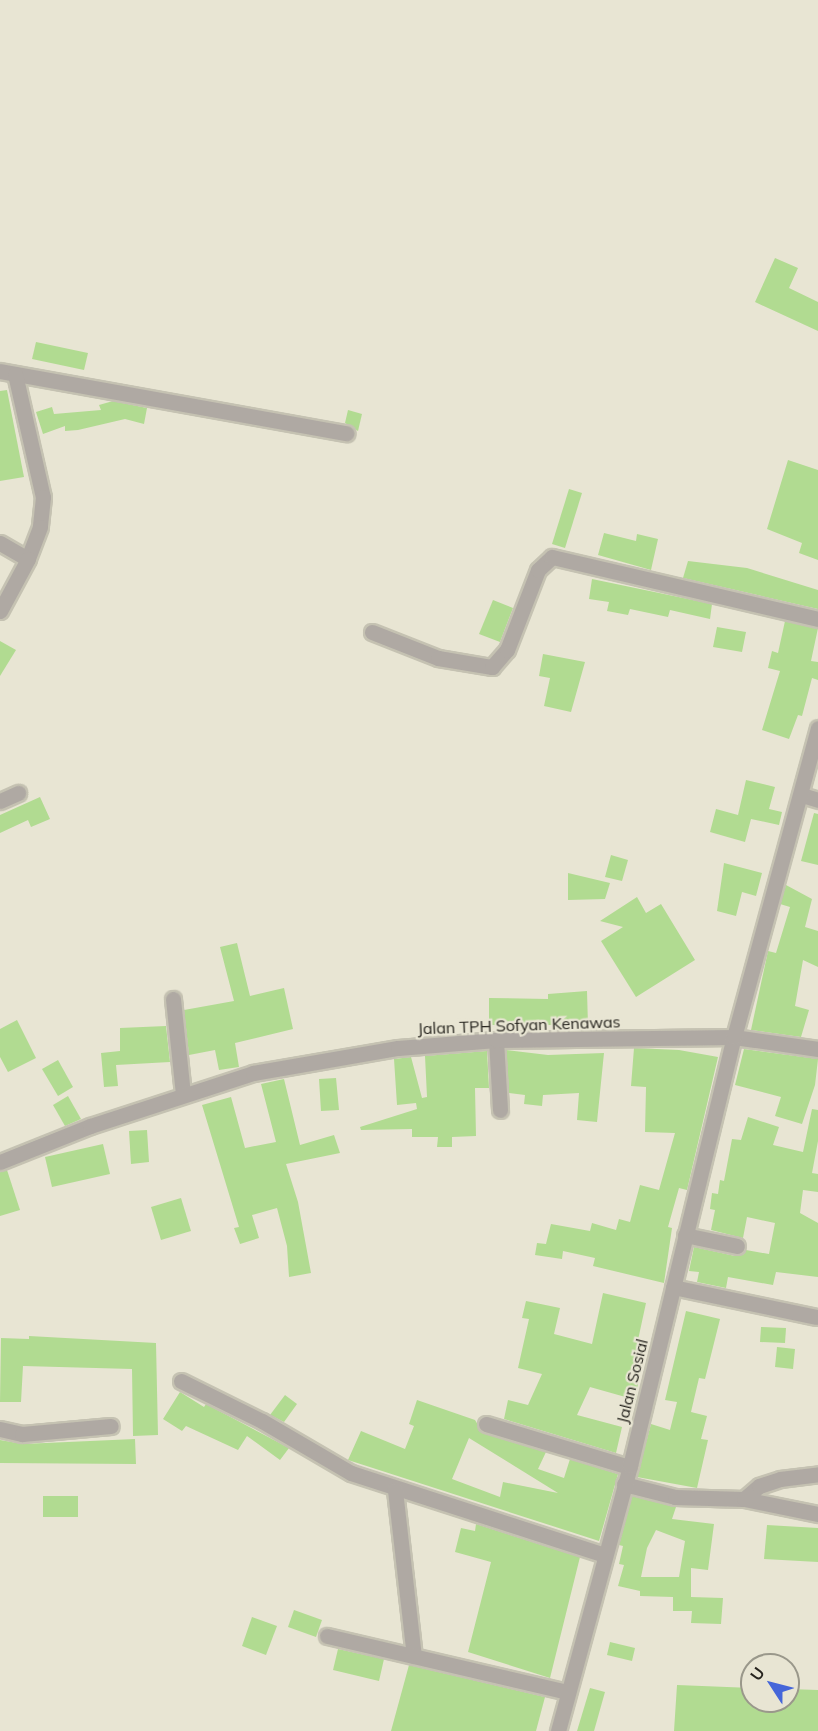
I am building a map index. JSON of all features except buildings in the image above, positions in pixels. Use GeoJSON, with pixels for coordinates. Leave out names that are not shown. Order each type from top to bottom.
{"type":"FeatureCollection","features":[{"type":"Feature","properties":{"kind":"street"},"geometry":{"type":"LineString","coordinates":[[0,611],[28,559],[40,527],[43,497],[7,372],[346,433]]}},
{"type":"Feature","properties":{"kind":"street"},"geometry":{"type":"LineString","coordinates":[[0,543],[28,559]]}},
{"type":"Feature","properties":{"kind":"street"},"geometry":{"type":"LineString","coordinates":[[372,632],[438,658],[492,667],[507,650],[538,570],[552,557],[818,619]]}},
{"type":"Feature","properties":{"kind":"street","name":"Jalan Sosial"},"geometry":{"type":"LineString","coordinates":[[558,1731],[629,1467],[734,1037],[802,795],[818,728]]}},
{"type":"Feature","properties":{"kind":"street"},"geometry":{"type":"LineString","coordinates":[[0,801],[18,793]]}},
{"type":"Feature","properties":{"kind":"street"},"geometry":{"type":"LineString","coordinates":[[802,795],[818,800]]}},
{"type":"Feature","properties":{"kind":"street"},"geometry":{"type":"LineString","coordinates":[[172,999],[183,1094]]}},
{"type":"Feature","properties":{"kind":"street","name":"Jalan TPH Sofyan Kenawas"},"geometry":{"type":"LineString","coordinates":[[0,1162],[183,1094],[306,1061],[398,1048],[496,1040],[734,1037],[818,1049]]}},
{"type":"Feature","properties":{"kind":"street"},"geometry":{"type":"LineString","coordinates":[[496,1040],[500,1110]]}},
{"type":"Feature","properties":{"kind":"street"},"geometry":{"type":"LineString","coordinates":[[685,1235],[737,1246]]}},
{"type":"Feature","properties":{"kind":"street"},"geometry":{"type":"LineString","coordinates":[[673,1287],[816,1317]]}},
{"type":"Feature","properties":{"kind":"street"},"geometry":{"type":"LineString","coordinates":[[181,1381],[262,1421],[329,1462],[395,1490],[605,1555]]}},
{"type":"Feature","properties":{"kind":"street"},"geometry":{"type":"LineString","coordinates":[[486,1424],[629,1467]]}},
{"type":"Feature","properties":{"kind":"street"},"geometry":{"type":"LineString","coordinates":[[0,1429],[22,1434],[111,1426]]}},
{"type":"Feature","properties":{"kind":"street"},"geometry":{"type":"LineString","coordinates":[[744,1499],[759,1486],[780,1479],[818,1474]]}},
{"type":"Feature","properties":{"kind":"street"},"geometry":{"type":"LineString","coordinates":[[624,1484],[675,1497],[744,1499],[818,1514]]}},
{"type":"Feature","properties":{"kind":"street"},"geometry":{"type":"LineString","coordinates":[[395,1490],[414,1656]]}},
{"type":"Feature","properties":{"kind":"street"},"geometry":{"type":"LineString","coordinates":[[327,1636],[568,1692]]}}]}
